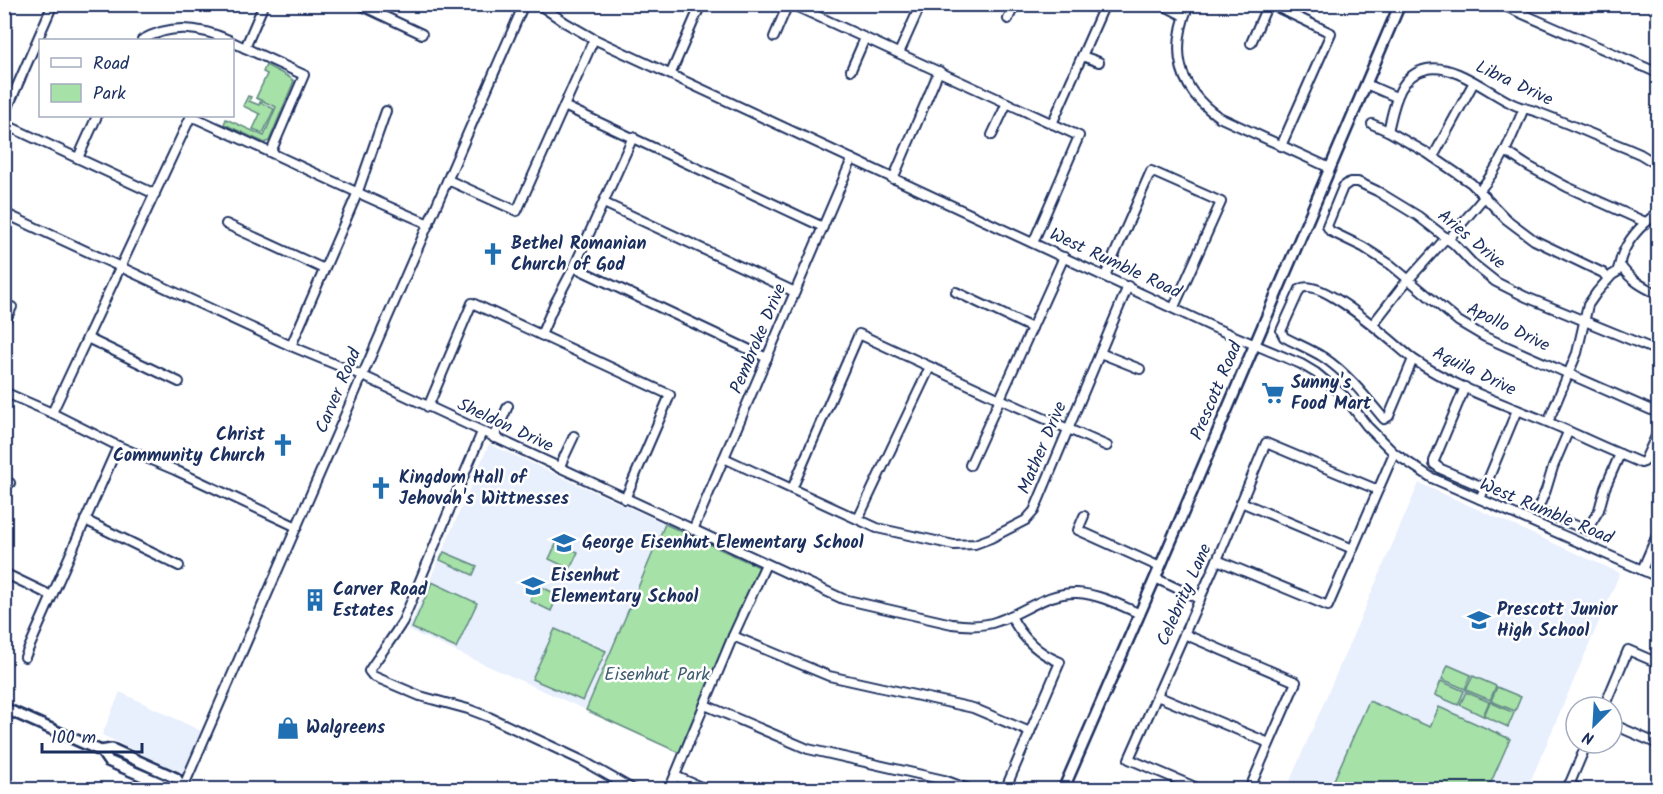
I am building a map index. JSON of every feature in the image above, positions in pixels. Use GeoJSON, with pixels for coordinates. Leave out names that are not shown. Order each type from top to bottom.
{"type":"FeatureCollection","features":[{"type":"Feature","properties":{"kind":"main road","name":"Prescott Road"},"geometry":{"type":"LineString","coordinates":[[1063,789],[1400,4]]}},
{"type":"Feature","properties":{"kind":"main road"},"geometry":{"type":"LineString","coordinates":[[4,708],[101,751],[108,761],[123,768],[172,788],[183,789]]}},
{"type":"Feature","properties":{"kind":"street"},"geometry":{"type":"LineString","coordinates":[[4,116],[53,4]]}},
{"type":"Feature","properties":{"kind":"street"},"geometry":{"type":"LineString","coordinates":[[245,48],[264,4]]}},
{"type":"Feature","properties":{"kind":"street"},"geometry":{"type":"LineString","coordinates":[[358,4],[422,34]]}},
{"type":"Feature","properties":{"kind":"street"},"geometry":{"type":"LineString","coordinates":[[380,14],[384,4]]}},
{"type":"Feature","properties":{"kind":"street","name":"Carver Road"},"geometry":{"type":"LineString","coordinates":[[183,789],[524,4]]}},
{"type":"Feature","properties":{"kind":"street","name":"West Rumble Road"},"geometry":{"type":"LineString","coordinates":[[538,4],[594,39],[671,73],[893,179],[1215,327],[1301,364],[1327,381],[1344,396],[1394,453],[1436,481],[1659,577]]}},
{"type":"Feature","properties":{"kind":"street"},"geometry":{"type":"LineString","coordinates":[[671,73],[701,4]]}},
{"type":"Feature","properties":{"kind":"street"},"geometry":{"type":"LineString","coordinates":[[774,37],[790,4],[1079,136],[1033,243]]}},
{"type":"Feature","properties":{"kind":"street"},"geometry":{"type":"LineString","coordinates":[[899,53],[921,4]]}},
{"type":"Feature","properties":{"kind":"street"},"geometry":{"type":"LineString","coordinates":[[1008,19],[1015,4]]}},
{"type":"Feature","properties":{"kind":"street"},"geometry":{"type":"LineString","coordinates":[[1052,124],[1103,7],[1090,4]]}},
{"type":"Feature","properties":{"kind":"street"},"geometry":{"type":"LineString","coordinates":[[1161,4],[1184,16]]}},
{"type":"Feature","properties":{"kind":"street"},"geometry":{"type":"LineString","coordinates":[[1189,4],[1179,40],[1180,63],[1187,84],[1194,95],[1219,117],[1330,168]]}},
{"type":"Feature","properties":{"kind":"street"},"geometry":{"type":"LineString","coordinates":[[1251,43],[1269,4],[1331,33],[1281,146]]}},
{"type":"Feature","properties":{"kind":"street"},"geometry":{"type":"LineString","coordinates":[[1500,5],[1659,73]]}},
{"type":"Feature","properties":{"kind":"street"},"geometry":{"type":"LineString","coordinates":[[144,39],[157,33],[179,28],[200,30],[225,39]]}},
{"type":"Feature","properties":{"kind":"street"},"geometry":{"type":"LineString","coordinates":[[851,70],[865,38]]}},
{"type":"Feature","properties":{"kind":"street"},"geometry":{"type":"LineString","coordinates":[[448,180],[517,211],[594,39]]}},
{"type":"Feature","properties":{"kind":"street"},"geometry":{"type":"LineString","coordinates":[[234,42],[304,75],[271,152]]}},
{"type":"Feature","properties":{"kind":"street"},"geometry":{"type":"LineString","coordinates":[[1082,56],[1099,62]]}},
{"type":"Feature","properties":{"kind":"street","name":"Libra Drive"},"geometry":{"type":"LineString","coordinates":[[1388,131],[1396,97],[1403,84],[1414,74],[1435,68],[1452,72],[1503,99],[1626,148],[1659,165]]}},
{"type":"Feature","properties":{"kind":"street"},"geometry":{"type":"LineString","coordinates":[[893,179],[939,71]]}},
{"type":"Feature","properties":{"kind":"street"},"geometry":{"type":"LineString","coordinates":[[1433,157],[1474,82]]}},
{"type":"Feature","properties":{"kind":"street"},"geometry":{"type":"LineString","coordinates":[[1366,84],[1396,97]]}},
{"type":"Feature","properties":{"kind":"street"},"geometry":{"type":"LineString","coordinates":[[992,135],[1007,103]]}},
{"type":"Feature","properties":{"kind":"street"},"geometry":{"type":"LineString","coordinates":[[564,106],[823,227]]}},
{"type":"Feature","properties":{"kind":"street"},"geometry":{"type":"LineString","coordinates":[[1373,324],[1409,279],[1447,239],[1482,194],[1524,108]]}},
{"type":"Feature","properties":{"kind":"street"},"geometry":{"type":"LineString","coordinates":[[291,346],[357,194],[386,111]]}},
{"type":"Feature","properties":{"kind":"street"},"geometry":{"type":"LineString","coordinates":[[78,158],[97,117]]}},
{"type":"Feature","properties":{"kind":"street"},"geometry":{"type":"LineString","coordinates":[[52,413],[191,117],[271,152],[357,194],[429,224]]}},
{"type":"Feature","properties":{"kind":"street"},"geometry":{"type":"LineString","coordinates":[[4,124],[155,194]]}},
{"type":"Feature","properties":{"kind":"street"},"geometry":{"type":"LineString","coordinates":[[1372,124],[1433,157],[1471,183],[1521,231],[1553,250],[1603,273],[1608,279]]}},
{"type":"Feature","properties":{"kind":"street"},"geometry":{"type":"LineString","coordinates":[[541,335],[633,137]]}},
{"type":"Feature","properties":{"kind":"street"},"geometry":{"type":"LineString","coordinates":[[1505,151],[1567,187],[1645,222]]}},
{"type":"Feature","properties":{"kind":"street","name":"Pembroke Drive"},"geometry":{"type":"LineString","coordinates":[[693,530],[852,159]]}},
{"type":"Feature","properties":{"kind":"street"},"geometry":{"type":"LineString","coordinates":[[1105,276],[1151,171],[1221,202],[1174,307]]}},
{"type":"Feature","properties":{"kind":"street","name":"Aries Drive"},"geometry":{"type":"LineString","coordinates":[[1328,229],[1327,226],[1343,187],[1353,181],[1406,207],[1496,282],[1585,322],[1659,351]]}},
{"type":"Feature","properties":{"kind":"street"},"geometry":{"type":"LineString","coordinates":[[604,203],[795,292]]}},
{"type":"Feature","properties":{"kind":"street","name":"Sheldon Drive"},"geometry":{"type":"LineString","coordinates":[[4,213],[291,346],[361,375],[843,599],[952,624],[982,625],[997,622],[1042,600],[1076,593],[1099,597],[1140,614]]}},
{"type":"Feature","properties":{"kind":"street"},"geometry":{"type":"LineString","coordinates":[[1548,422],[1577,353],[1588,305],[1597,291],[1617,272],[1628,243],[1645,222],[1659,213]]}},
{"type":"Feature","properties":{"kind":"street"},"geometry":{"type":"LineString","coordinates":[[226,225],[324,268]]}},
{"type":"Feature","properties":{"kind":"street","name":"Apollo Drive"},"geometry":{"type":"LineString","coordinates":[[1328,229],[1376,255],[1467,327],[1659,413]]}},
{"type":"Feature","properties":{"kind":"street"},"geometry":{"type":"LineString","coordinates":[[970,465],[1064,257]]}},
{"type":"Feature","properties":{"kind":"street"},"geometry":{"type":"LineString","coordinates":[[1620,266],[1639,285],[1659,294]]}},
{"type":"Feature","properties":{"kind":"street"},"geometry":{"type":"LineString","coordinates":[[574,267],[767,358]]}},
{"type":"Feature","properties":{"kind":"street","name":"Mather Drive"},"geometry":{"type":"LineString","coordinates":[[724,458],[877,528],[954,545],[975,544],[991,538],[1026,520],[1034,511],[1128,286]]}},
{"type":"Feature","properties":{"kind":"street","name":"Aquila Drive"},"geometry":{"type":"LineString","coordinates":[[1413,359],[1389,416],[1384,419],[1361,391],[1337,368],[1324,358],[1287,339],[1281,331],[1298,293],[1304,287],[1316,289],[1333,297],[1373,324],[1413,359],[1465,387],[1641,463],[1644,462],[1659,432]]}},
{"type":"Feature","properties":{"kind":"street"},"geometry":{"type":"LineString","coordinates":[[956,292],[1032,328]]}},
{"type":"Feature","properties":{"kind":"street"},"geometry":{"type":"LineString","coordinates":[[428,407],[472,303],[670,395],[625,499]]}},
{"type":"Feature","properties":{"kind":"street"},"geometry":{"type":"LineString","coordinates":[[4,323],[12,307]]}},
{"type":"Feature","properties":{"kind":"street"},"geometry":{"type":"LineString","coordinates":[[792,489],[860,333],[1107,446]]}},
{"type":"Feature","properties":{"kind":"street"},"geometry":{"type":"LineString","coordinates":[[87,338],[179,382]]}},
{"type":"Feature","properties":{"kind":"street"},"geometry":{"type":"LineString","coordinates":[[1100,353],[1140,369]]}},
{"type":"Feature","properties":{"kind":"street"},"geometry":{"type":"LineString","coordinates":[[858,519],[930,367]]}},
{"type":"Feature","properties":{"kind":"street"},"geometry":{"type":"LineString","coordinates":[[1465,387],[1434,464],[1484,489]]}},
{"type":"Feature","properties":{"kind":"street"},"geometry":{"type":"LineString","coordinates":[[4,392],[297,527]]}},
{"type":"Feature","properties":{"kind":"street"},"geometry":{"type":"LineString","coordinates":[[494,438],[508,406]]}},
{"type":"Feature","properties":{"kind":"street"},"geometry":{"type":"LineString","coordinates":[[1480,499],[1517,410]]}},
{"type":"Feature","properties":{"kind":"street"},"geometry":{"type":"LineString","coordinates":[[482,432],[403,621],[391,642],[369,671],[373,676],[420,696],[489,717],[583,761],[634,789]]}},
{"type":"Feature","properties":{"kind":"street"},"geometry":{"type":"LineString","coordinates":[[1568,432],[1552,466],[1539,509],[1587,530],[1599,510],[1605,488],[1620,454]]}},
{"type":"Feature","properties":{"kind":"street"},"geometry":{"type":"LineString","coordinates":[[559,468],[574,436]]}},
{"type":"Feature","properties":{"kind":"street","name":"Celebrity Lane"},"geometry":{"type":"LineString","coordinates":[[1202,789],[1130,759],[1266,443],[1378,489]]}},
{"type":"Feature","properties":{"kind":"street"},"geometry":{"type":"LineString","coordinates":[[25,657],[118,446]]}},
{"type":"Feature","properties":{"kind":"street"},"geometry":{"type":"LineString","coordinates":[[1217,560],[1328,606],[1394,453]]}},
{"type":"Feature","properties":{"kind":"street"},"geometry":{"type":"LineString","coordinates":[[1241,502],[1353,549]]}},
{"type":"Feature","properties":{"kind":"street"},"geometry":{"type":"LineString","coordinates":[[1084,516],[1078,530],[1160,567]]}},
{"type":"Feature","properties":{"kind":"street"},"geometry":{"type":"LineString","coordinates":[[85,520],[179,566]]}},
{"type":"Feature","properties":{"kind":"street"},"geometry":{"type":"LineString","coordinates":[[1642,570],[1659,532]]}},
{"type":"Feature","properties":{"kind":"street"},"geometry":{"type":"LineString","coordinates":[[669,789],[766,564]]}},
{"type":"Feature","properties":{"kind":"street"},"geometry":{"type":"LineString","coordinates":[[4,573],[52,596]]}},
{"type":"Feature","properties":{"kind":"street"},"geometry":{"type":"LineString","coordinates":[[1155,578],[1200,599]]}},
{"type":"Feature","properties":{"kind":"street"},"geometry":{"type":"LineString","coordinates":[[1005,789],[1060,662],[1041,653],[1031,645],[1011,616]]}},
{"type":"Feature","properties":{"kind":"street"},"geometry":{"type":"LineString","coordinates":[[1184,634],[1296,682],[1249,789]]}},
{"type":"Feature","properties":{"kind":"street"},"geometry":{"type":"LineString","coordinates":[[733,636],[829,676],[973,708],[1030,732]]}},
{"type":"Feature","properties":{"kind":"street"},"geometry":{"type":"LineString","coordinates":[[1609,695],[1628,650],[1659,663]]}},
{"type":"Feature","properties":{"kind":"street"},"geometry":{"type":"LineString","coordinates":[[1157,696],[1269,743]]}},
{"type":"Feature","properties":{"kind":"street"},"geometry":{"type":"LineString","coordinates":[[705,705],[808,749],[944,780],[970,789]]}},
{"type":"Feature","properties":{"kind":"street"},"geometry":{"type":"LineString","coordinates":[[1624,729],[1659,744]]}},
{"type":"Feature","properties":{"kind":"street"},"geometry":{"type":"LineString","coordinates":[[1581,789],[1568,787],[1582,755]]}},
{"type":"Feature","properties":{"kind":"street"},"geometry":{"type":"LineString","coordinates":[[675,776],[708,789]]}},
{"type":"Feature","properties":{"kind":"shaded area","name":"Eisenhut Elementary School"},"geometry":{"type":"Polygon","coordinates":[[[489,444],[665,524],[586,710],[408,630],[489,444]]]}},
{"type":"Feature","properties":{"kind":"shaded area","name":"Prescott Junior High School"},"geometry":{"type":"Polygon","coordinates":[[[1419,483],[1620,573],[1567,695],[1564,695],[1564,703],[1527,789],[1286,790],[1419,483]]]}},
{"type":"Feature","properties":{"kind":"shaded area"},"geometry":{"type":"Polygon","coordinates":[[[120,692],[201,731],[183,773],[102,735],[120,692]]]}},
{"type":"Feature","properties":{"kind":"green space"},"geometry":{"type":"Polygon","coordinates":[[[266,65],[294,81],[269,141],[265,143],[224,124],[226,119],[264,136],[276,107],[256,98],[267,74],[263,72],[266,65]]]}},
{"type":"Feature","properties":{"kind":"green space"},"geometry":{"type":"Polygon","coordinates":[[[248,96],[251,97],[249,101],[259,105],[260,102],[274,109],[263,133],[253,129],[260,114],[243,106],[248,96]]]}},
{"type":"Feature","properties":{"kind":"green space","name":"Eisenhut Park"},"geometry":{"type":"Polygon","coordinates":[[[665,524],[759,567],[680,753],[586,710],[665,524]]]}},
{"type":"Feature","properties":{"kind":"green space"},"geometry":{"type":"Polygon","coordinates":[[[557,542],[578,552],[570,569],[549,559],[557,542]]]}},
{"type":"Feature","properties":{"kind":"green space"},"geometry":{"type":"Polygon","coordinates":[[[444,552],[477,566],[473,575],[440,560],[444,552]]]}},
{"type":"Feature","properties":{"kind":"green space"},"geometry":{"type":"Polygon","coordinates":[[[432,582],[477,603],[456,648],[412,628],[432,582]]]}},
{"type":"Feature","properties":{"kind":"green space"},"geometry":{"type":"Polygon","coordinates":[[[538,585],[558,595],[551,611],[530,601],[538,585]]]}},
{"type":"Feature","properties":{"kind":"green space"},"geometry":{"type":"Polygon","coordinates":[[[555,629],[606,651],[583,701],[532,679],[555,629]]]}},
{"type":"Feature","properties":{"kind":"green space"},"geometry":{"type":"Polygon","coordinates":[[[1448,665],[1471,675],[1465,689],[1442,679],[1448,665]]]}},
{"type":"Feature","properties":{"kind":"green space"},"geometry":{"type":"Polygon","coordinates":[[[1473,676],[1496,686],[1490,700],[1466,690],[1473,676]]]}},
{"type":"Feature","properties":{"kind":"green space"},"geometry":{"type":"Polygon","coordinates":[[[1441,681],[1464,691],[1458,705],[1435,695],[1441,681]]]}},
{"type":"Feature","properties":{"kind":"green space"},"geometry":{"type":"Polygon","coordinates":[[[1497,687],[1521,697],[1515,711],[1491,701],[1497,687]]]}},
{"type":"Feature","properties":{"kind":"green space"},"geometry":{"type":"Polygon","coordinates":[[[1466,692],[1489,702],[1483,716],[1460,705],[1466,692]]]}},
{"type":"Feature","properties":{"kind":"green space"},"geometry":{"type":"Polygon","coordinates":[[[1369,701],[1430,727],[1439,707],[1510,739],[1488,789],[1330,789],[1369,701]]]}},
{"type":"Feature","properties":{"kind":"green space"},"geometry":{"type":"Polygon","coordinates":[[[1490,702],[1514,713],[1508,727],[1484,716],[1490,702]]]}},
{"type":"Feature","properties":{"kind":"place","name":"Bethel Romanian Church of God"},"geometry":{"type":"Point","coordinates":[493,254]}},
{"type":"Feature","properties":{"kind":"place","name":"Sunny's Food Mart"},"geometry":{"type":"Point","coordinates":[1273,393]}},
{"type":"Feature","properties":{"kind":"place","name":"Christ Community Church"},"geometry":{"type":"Point","coordinates":[283,445]}},
{"type":"Feature","properties":{"kind":"place","name":"Kingdom Hall of Jehovah's Wittnesses"},"geometry":{"type":"Point","coordinates":[381,488]}},
{"type":"Feature","properties":{"kind":"place","name":"George Eisenhut Elementary School"},"geometry":{"type":"Point","coordinates":[564,543]}},
{"type":"Feature","properties":{"kind":"place","name":"Eisenhut Elementary School"},"geometry":{"type":"Point","coordinates":[533,586]}},
{"type":"Feature","properties":{"kind":"place","name":"Carver Road Estates"},"geometry":{"type":"Point","coordinates":[315,600]}},
{"type":"Feature","properties":{"kind":"place","name":"Prescott Junior High School"},"geometry":{"type":"Point","coordinates":[1479,620]}},
{"type":"Feature","properties":{"kind":"place","name":"Walgreens"},"geometry":{"type":"Point","coordinates":[288,728]}}]}
